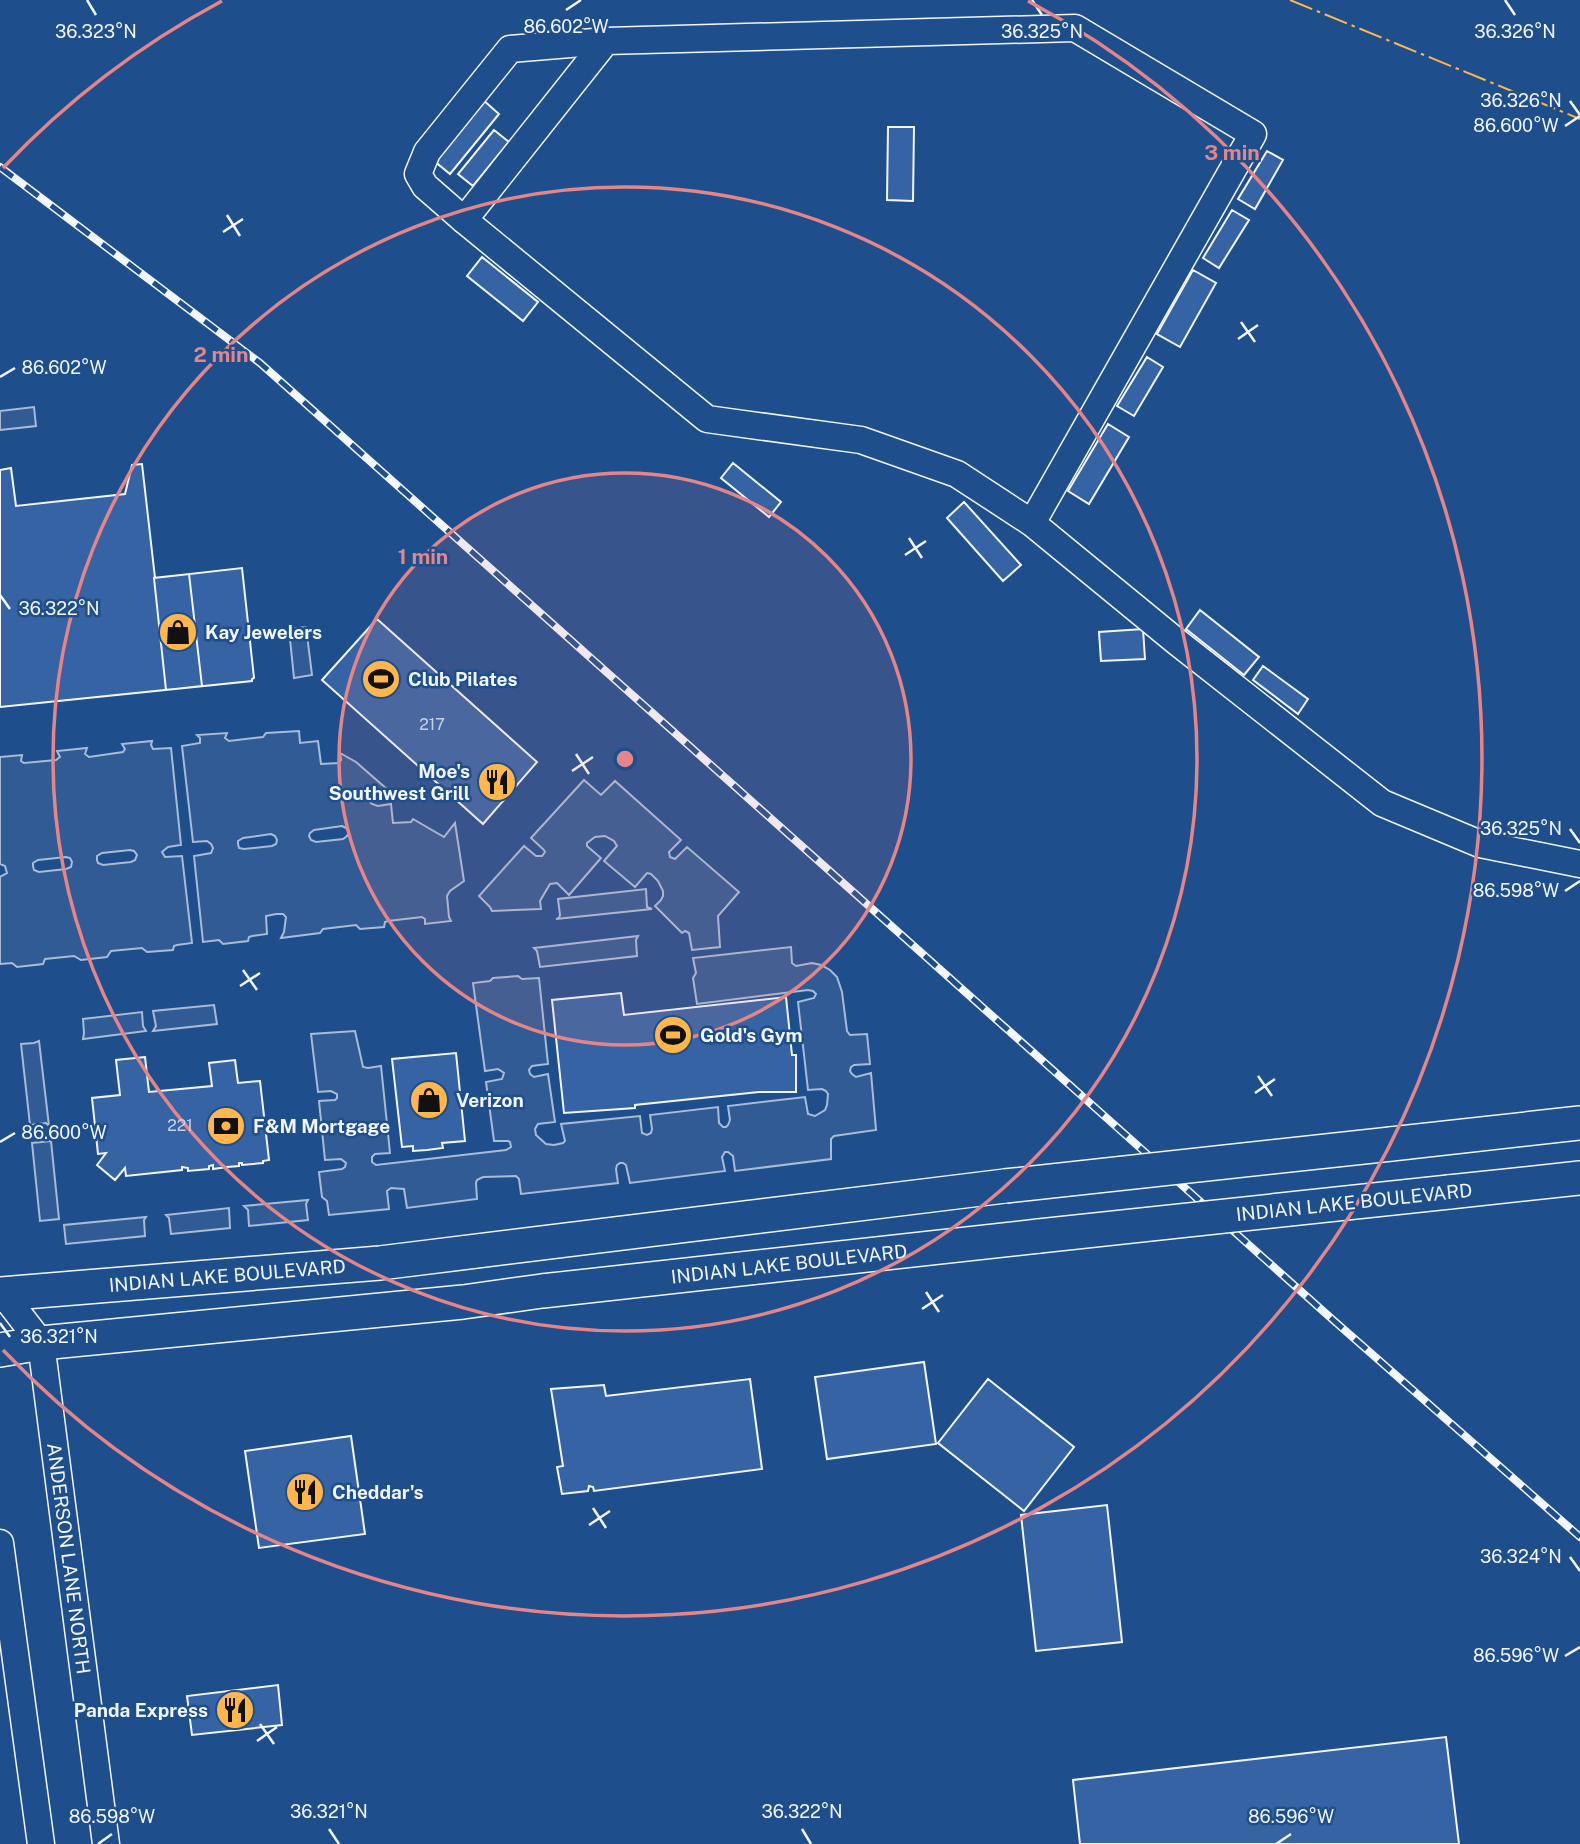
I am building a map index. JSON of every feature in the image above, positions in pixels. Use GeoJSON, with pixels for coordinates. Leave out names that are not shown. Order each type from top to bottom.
{"type":"FeatureCollection","features":[{"type":"Feature","properties":{"kind":"main road","name":"INDIAN LAKE BOULEVARD"},"geometry":{"type":"LineString","coordinates":[[1,1295],[380,1262],[1005,1186],[1580,1123]]}},
{"type":"Feature","properties":{"kind":"main road","name":"INDIAN LAKE BOULEVARD"},"geometry":{"type":"LineString","coordinates":[[0,1350],[41,1343],[463,1302],[542,1291],[1580,1178]]}},
{"type":"Feature","properties":{"kind":"street"},"geometry":{"type":"LineString","coordinates":[[1032,523],[1253,134],[1075,28],[606,41],[510,50],[427,152],[418,174],[425,186],[707,419],[861,440],[957,474],[1032,523],[1382,803],[1480,844],[1580,864]]}},
{"type":"Feature","properties":{"kind":"street"},"geometry":{"type":"LineString","coordinates":[[464,220],[606,41]]}},
{"type":"Feature","properties":{"kind":"street","name":"ANDERSON LANE NORTH"},"geometry":{"type":"LineString","coordinates":[[1,1295],[41,1343],[106,1844]]}},
{"type":"Feature","properties":{"kind":"street"},"geometry":{"type":"LineString","coordinates":[[0,1543],[41,1844]]}},
{"type":"Feature","properties":{"kind":"shaded area"},"geometry":{"type":"Polygon","coordinates":[[[34,407],[36,426],[0,430],[0,411],[34,407]]]}},
{"type":"Feature","properties":{"kind":"shaded area"},"geometry":{"type":"Polygon","coordinates":[[[306,627],[312,675],[294,678],[289,629],[306,627]]]}},
{"type":"Feature","properties":{"kind":"shaded area"},"geometry":{"type":"Polygon","coordinates":[[[299,731],[300,743],[318,741],[321,764],[339,763],[340,753],[356,762],[388,790],[375,790],[370,802],[378,806],[391,804],[393,823],[411,822],[413,819],[444,837],[455,823],[464,881],[447,896],[451,921],[425,924],[422,917],[388,921],[384,927],[360,929],[356,925],[281,938],[286,917],[276,914],[266,916],[267,934],[249,937],[248,941],[223,944],[219,940],[203,942],[194,856],[211,853],[213,848],[207,841],[193,842],[182,746],[200,743],[197,735],[227,733],[225,738],[229,741],[263,737],[266,733],[299,731]],[[342,826],[314,830],[309,836],[316,842],[343,839],[349,832],[342,826]],[[271,834],[243,838],[238,841],[239,848],[272,846],[277,840],[271,834]]]}},
{"type":"Feature","properties":{"kind":"shaded area"},"geometry":{"type":"Polygon","coordinates":[[[152,741],[153,749],[171,748],[181,845],[168,847],[162,852],[165,857],[182,856],[192,943],[174,946],[173,950],[147,952],[142,948],[111,951],[107,957],[81,960],[74,956],[45,959],[43,964],[17,967],[12,963],[0,964],[0,877],[7,873],[5,866],[0,864],[0,757],[22,755],[21,761],[24,763],[56,760],[60,757],[57,751],[87,748],[85,754],[89,757],[123,752],[125,749],[122,744],[152,741]],[[130,850],[102,853],[97,856],[98,863],[103,865],[131,862],[137,855],[130,850]],[[70,858],[38,860],[33,863],[34,870],[39,872],[71,867],[70,858]]]}},
{"type":"Feature","properties":{"kind":"shaded area"},"geometry":{"type":"Polygon","coordinates":[[[584,780],[601,795],[615,781],[681,840],[669,852],[670,857],[675,859],[687,847],[739,892],[718,916],[720,947],[692,950],[689,933],[682,933],[655,906],[663,896],[658,881],[647,873],[635,887],[604,861],[617,846],[605,836],[595,837],[587,843],[601,858],[569,895],[557,883],[550,884],[540,901],[541,909],[492,911],[479,896],[524,846],[536,856],[542,856],[544,850],[531,838],[584,780]]]}},
{"type":"Feature","properties":{"kind":"shaded area"},"geometry":{"type":"Polygon","coordinates":[[[646,889],[647,907],[652,909],[556,919],[560,915],[558,899],[646,889]]]}},
{"type":"Feature","properties":{"kind":"shaded area"},"geometry":{"type":"Polygon","coordinates":[[[638,936],[637,956],[540,967],[534,948],[638,936]]]}},
{"type":"Feature","properties":{"kind":"shaded area"},"geometry":{"type":"Polygon","coordinates":[[[791,947],[792,963],[796,966],[812,963],[821,965],[837,977],[842,992],[847,1031],[850,1035],[867,1034],[870,1064],[854,1065],[850,1071],[856,1077],[871,1073],[876,1130],[834,1136],[831,1139],[831,1159],[735,1171],[733,1156],[725,1152],[722,1157],[725,1171],[630,1183],[626,1165],[620,1163],[616,1169],[618,1183],[521,1194],[516,1176],[483,1177],[476,1183],[477,1199],[407,1208],[404,1189],[391,1188],[387,1191],[389,1209],[329,1215],[327,1201],[322,1197],[319,1172],[342,1169],[346,1163],[341,1159],[325,1160],[319,1101],[335,1100],[337,1094],[331,1091],[318,1092],[311,1034],[355,1031],[363,1067],[381,1066],[390,1153],[375,1154],[372,1162],[376,1165],[506,1150],[511,1147],[508,1141],[494,1141],[486,1082],[502,1079],[504,1073],[498,1069],[485,1071],[473,983],[490,981],[493,978],[539,978],[548,1064],[532,1066],[529,1070],[534,1077],[548,1074],[555,1122],[538,1124],[535,1129],[536,1135],[546,1144],[554,1145],[565,1141],[561,1124],[640,1116],[642,1133],[647,1135],[652,1129],[650,1115],[718,1107],[719,1123],[726,1127],[730,1120],[728,1106],[805,1097],[808,1114],[815,1116],[825,1110],[828,1094],[822,1089],[808,1090],[798,1002],[814,998],[816,994],[808,990],[697,1004],[693,978],[696,973],[693,958],[791,947]]]}},
{"type":"Feature","properties":{"kind":"shaded area"},"geometry":{"type":"Polygon","coordinates":[[[214,1005],[217,1024],[153,1031],[156,1026],[153,1011],[214,1005]]]}},
{"type":"Feature","properties":{"kind":"shaded area"},"geometry":{"type":"Polygon","coordinates":[[[142,1012],[146,1031],[83,1039],[83,1019],[142,1012]]]}},
{"type":"Feature","properties":{"kind":"shaded area"},"geometry":{"type":"Polygon","coordinates":[[[39,1041],[49,1126],[46,1123],[30,1125],[21,1044],[39,1041]]]}},
{"type":"Feature","properties":{"kind":"shaded area"},"geometry":{"type":"Polygon","coordinates":[[[51,1141],[59,1219],[40,1221],[32,1143],[51,1141]]]}},
{"type":"Feature","properties":{"kind":"shaded area"},"geometry":{"type":"Polygon","coordinates":[[[308,1200],[308,1220],[249,1226],[248,1210],[244,1206],[308,1200]]]}},
{"type":"Feature","properties":{"kind":"shaded area"},"geometry":{"type":"Polygon","coordinates":[[[229,1208],[230,1228],[171,1234],[169,1218],[166,1215],[229,1208]]]}},
{"type":"Feature","properties":{"kind":"shaded area"},"geometry":{"type":"Polygon","coordinates":[[[146,1217],[145,1236],[66,1244],[64,1225],[146,1217]]]}},
{"type":"Feature","properties":{"kind":"building"},"geometry":{"type":"Polygon","coordinates":[[[482,99],[499,114],[450,174],[433,160],[482,99]]]}},
{"type":"Feature","properties":{"kind":"building"},"geometry":{"type":"Polygon","coordinates":[[[888,127],[914,127],[913,201],[887,200],[888,127]]]}},
{"type":"Feature","properties":{"kind":"building"},"geometry":{"type":"Polygon","coordinates":[[[494,130],[509,142],[473,186],[458,174],[494,130]]]}},
{"type":"Feature","properties":{"kind":"building"},"geometry":{"type":"Polygon","coordinates":[[[1267,151],[1283,160],[1255,209],[1238,199],[1267,151]]]}},
{"type":"Feature","properties":{"kind":"building"},"geometry":{"type":"Polygon","coordinates":[[[1232,210],[1249,220],[1219,268],[1203,258],[1232,210]]]}},
{"type":"Feature","properties":{"kind":"building"},"geometry":{"type":"Polygon","coordinates":[[[482,257],[538,302],[523,321],[467,276],[482,257]]]}},
{"type":"Feature","properties":{"kind":"building"},"geometry":{"type":"Polygon","coordinates":[[[1193,270],[1216,283],[1180,347],[1157,334],[1193,270]]]}},
{"type":"Feature","properties":{"kind":"building"},"geometry":{"type":"Polygon","coordinates":[[[1147,357],[1163,367],[1134,416],[1117,406],[1147,357]]]}},
{"type":"Feature","properties":{"kind":"building"},"geometry":{"type":"Polygon","coordinates":[[[1108,424],[1129,437],[1089,504],[1068,491],[1108,424]]]}},
{"type":"Feature","properties":{"kind":"building"},"geometry":{"type":"Polygon","coordinates":[[[733,463],[781,502],[769,517],[721,478],[733,463]]]}},
{"type":"Feature","properties":{"kind":"building"},"geometry":{"type":"Polygon","coordinates":[[[142,464],[155,578],[242,568],[254,678],[252,681],[0,707],[0,470],[11,468],[16,506],[125,494],[132,465],[142,464]]]}},
{"type":"Feature","properties":{"kind":"building"},"geometry":{"type":"Polygon","coordinates":[[[964,502],[1021,565],[1003,581],[947,518],[964,502]]]}},
{"type":"Feature","properties":{"kind":"building","name":"Kay Jewelers"},"geometry":{"type":"Polygon","coordinates":[[[189,574],[202,686],[166,690],[154,578],[189,574]]]}},
{"type":"Feature","properties":{"kind":"building"},"geometry":{"type":"Polygon","coordinates":[[[1200,610],[1259,657],[1244,675],[1186,629],[1200,610]]]}},
{"type":"Feature","properties":{"kind":"building"},"geometry":{"type":"Polygon","coordinates":[[[377,619],[537,762],[483,824],[322,680],[377,619]]]}},
{"type":"Feature","properties":{"kind":"building"},"geometry":{"type":"Polygon","coordinates":[[[1143,629],[1145,659],[1101,661],[1099,632],[1143,629]]]}},
{"type":"Feature","properties":{"kind":"building"},"geometry":{"type":"Polygon","coordinates":[[[1263,666],[1308,699],[1298,714],[1253,680],[1263,666]]]}},
{"type":"Feature","properties":{"kind":"building","name":"Gold's Gym"},"geometry":{"type":"Polygon","coordinates":[[[621,993],[624,1015],[786,997],[792,1055],[796,1055],[796,1092],[759,1092],[635,1105],[635,1108],[564,1113],[552,1000],[621,993]]]}},
{"type":"Feature","properties":{"kind":"building","name":"Verizon"},"geometry":{"type":"Polygon","coordinates":[[[456,1053],[465,1141],[442,1143],[443,1148],[427,1150],[413,1151],[413,1146],[402,1147],[392,1059],[456,1053]]]}},
{"type":"Feature","properties":{"kind":"building"},"geometry":{"type":"Polygon","coordinates":[[[145,1057],[149,1092],[212,1086],[209,1063],[235,1060],[238,1083],[260,1081],[269,1160],[213,1169],[213,1165],[209,1166],[209,1169],[188,1171],[188,1168],[182,1167],[182,1170],[126,1176],[125,1168],[115,1180],[97,1165],[106,1153],[98,1154],[92,1098],[120,1095],[116,1060],[145,1057]]]}},
{"type":"Feature","properties":{"kind":"building"},"geometry":{"type":"Polygon","coordinates":[[[924,1362],[936,1444],[827,1459],[815,1377],[924,1362]]]}},
{"type":"Feature","properties":{"kind":"building"},"geometry":{"type":"Polygon","coordinates":[[[750,1379],[762,1469],[594,1491],[593,1487],[589,1486],[588,1491],[562,1494],[557,1467],[563,1466],[551,1389],[604,1385],[606,1396],[750,1379]]]}},
{"type":"Feature","properties":{"kind":"building"},"geometry":{"type":"Polygon","coordinates":[[[988,1379],[1074,1447],[1024,1511],[938,1443],[988,1379]]]}},
{"type":"Feature","properties":{"kind":"building","name":"Cheddar's"},"geometry":{"type":"Polygon","coordinates":[[[351,1436],[365,1534],[259,1548],[245,1451],[351,1436]]]}},
{"type":"Feature","properties":{"kind":"building"},"geometry":{"type":"Polygon","coordinates":[[[1107,1505],[1122,1642],[1036,1651],[1021,1515],[1107,1505]]]}},
{"type":"Feature","properties":{"kind":"building","name":"Panda Express"},"geometry":{"type":"Polygon","coordinates":[[[278,1685],[282,1725],[192,1735],[187,1696],[278,1685]]]}},
{"type":"Feature","properties":{"kind":"building"},"geometry":{"type":"Polygon","coordinates":[[[1446,1737],[1459,1844],[1080,1844],[1073,1780],[1446,1737]]]}},
{"type":"Feature","properties":{"kind":"railway"},"geometry":{"type":"LineString","coordinates":[[0,167],[260,363],[1580,1537]]}},
{"type":"Feature","properties":{"kind":"power"},"geometry":{"type":"LineString","coordinates":[[1290,0],[1580,119]]}},
{"type":"Feature","properties":{"kind":"place","name":"Kay Jewelers"},"geometry":{"type":"Point","coordinates":[178,632]}},
{"type":"Feature","properties":{"kind":"place","name":"Club Pilates"},"geometry":{"type":"Point","coordinates":[381,679]}},
{"type":"Feature","properties":{"kind":"place","name":"Moe's Southwest Grill"},"geometry":{"type":"Point","coordinates":[497,782]}},
{"type":"Feature","properties":{"kind":"place","name":"Gold's Gym"},"geometry":{"type":"Point","coordinates":[673,1035]}},
{"type":"Feature","properties":{"kind":"place","name":"Verizon"},"geometry":{"type":"Point","coordinates":[429,1100]}},
{"type":"Feature","properties":{"kind":"place","name":"F&M Mortgage"},"geometry":{"type":"Point","coordinates":[226,1126]}},
{"type":"Feature","properties":{"kind":"place","name":"Cheddar's"},"geometry":{"type":"Point","coordinates":[305,1492]}},
{"type":"Feature","properties":{"kind":"place","name":"Panda Express"},"geometry":{"type":"Point","coordinates":[235,1710]}}]}
